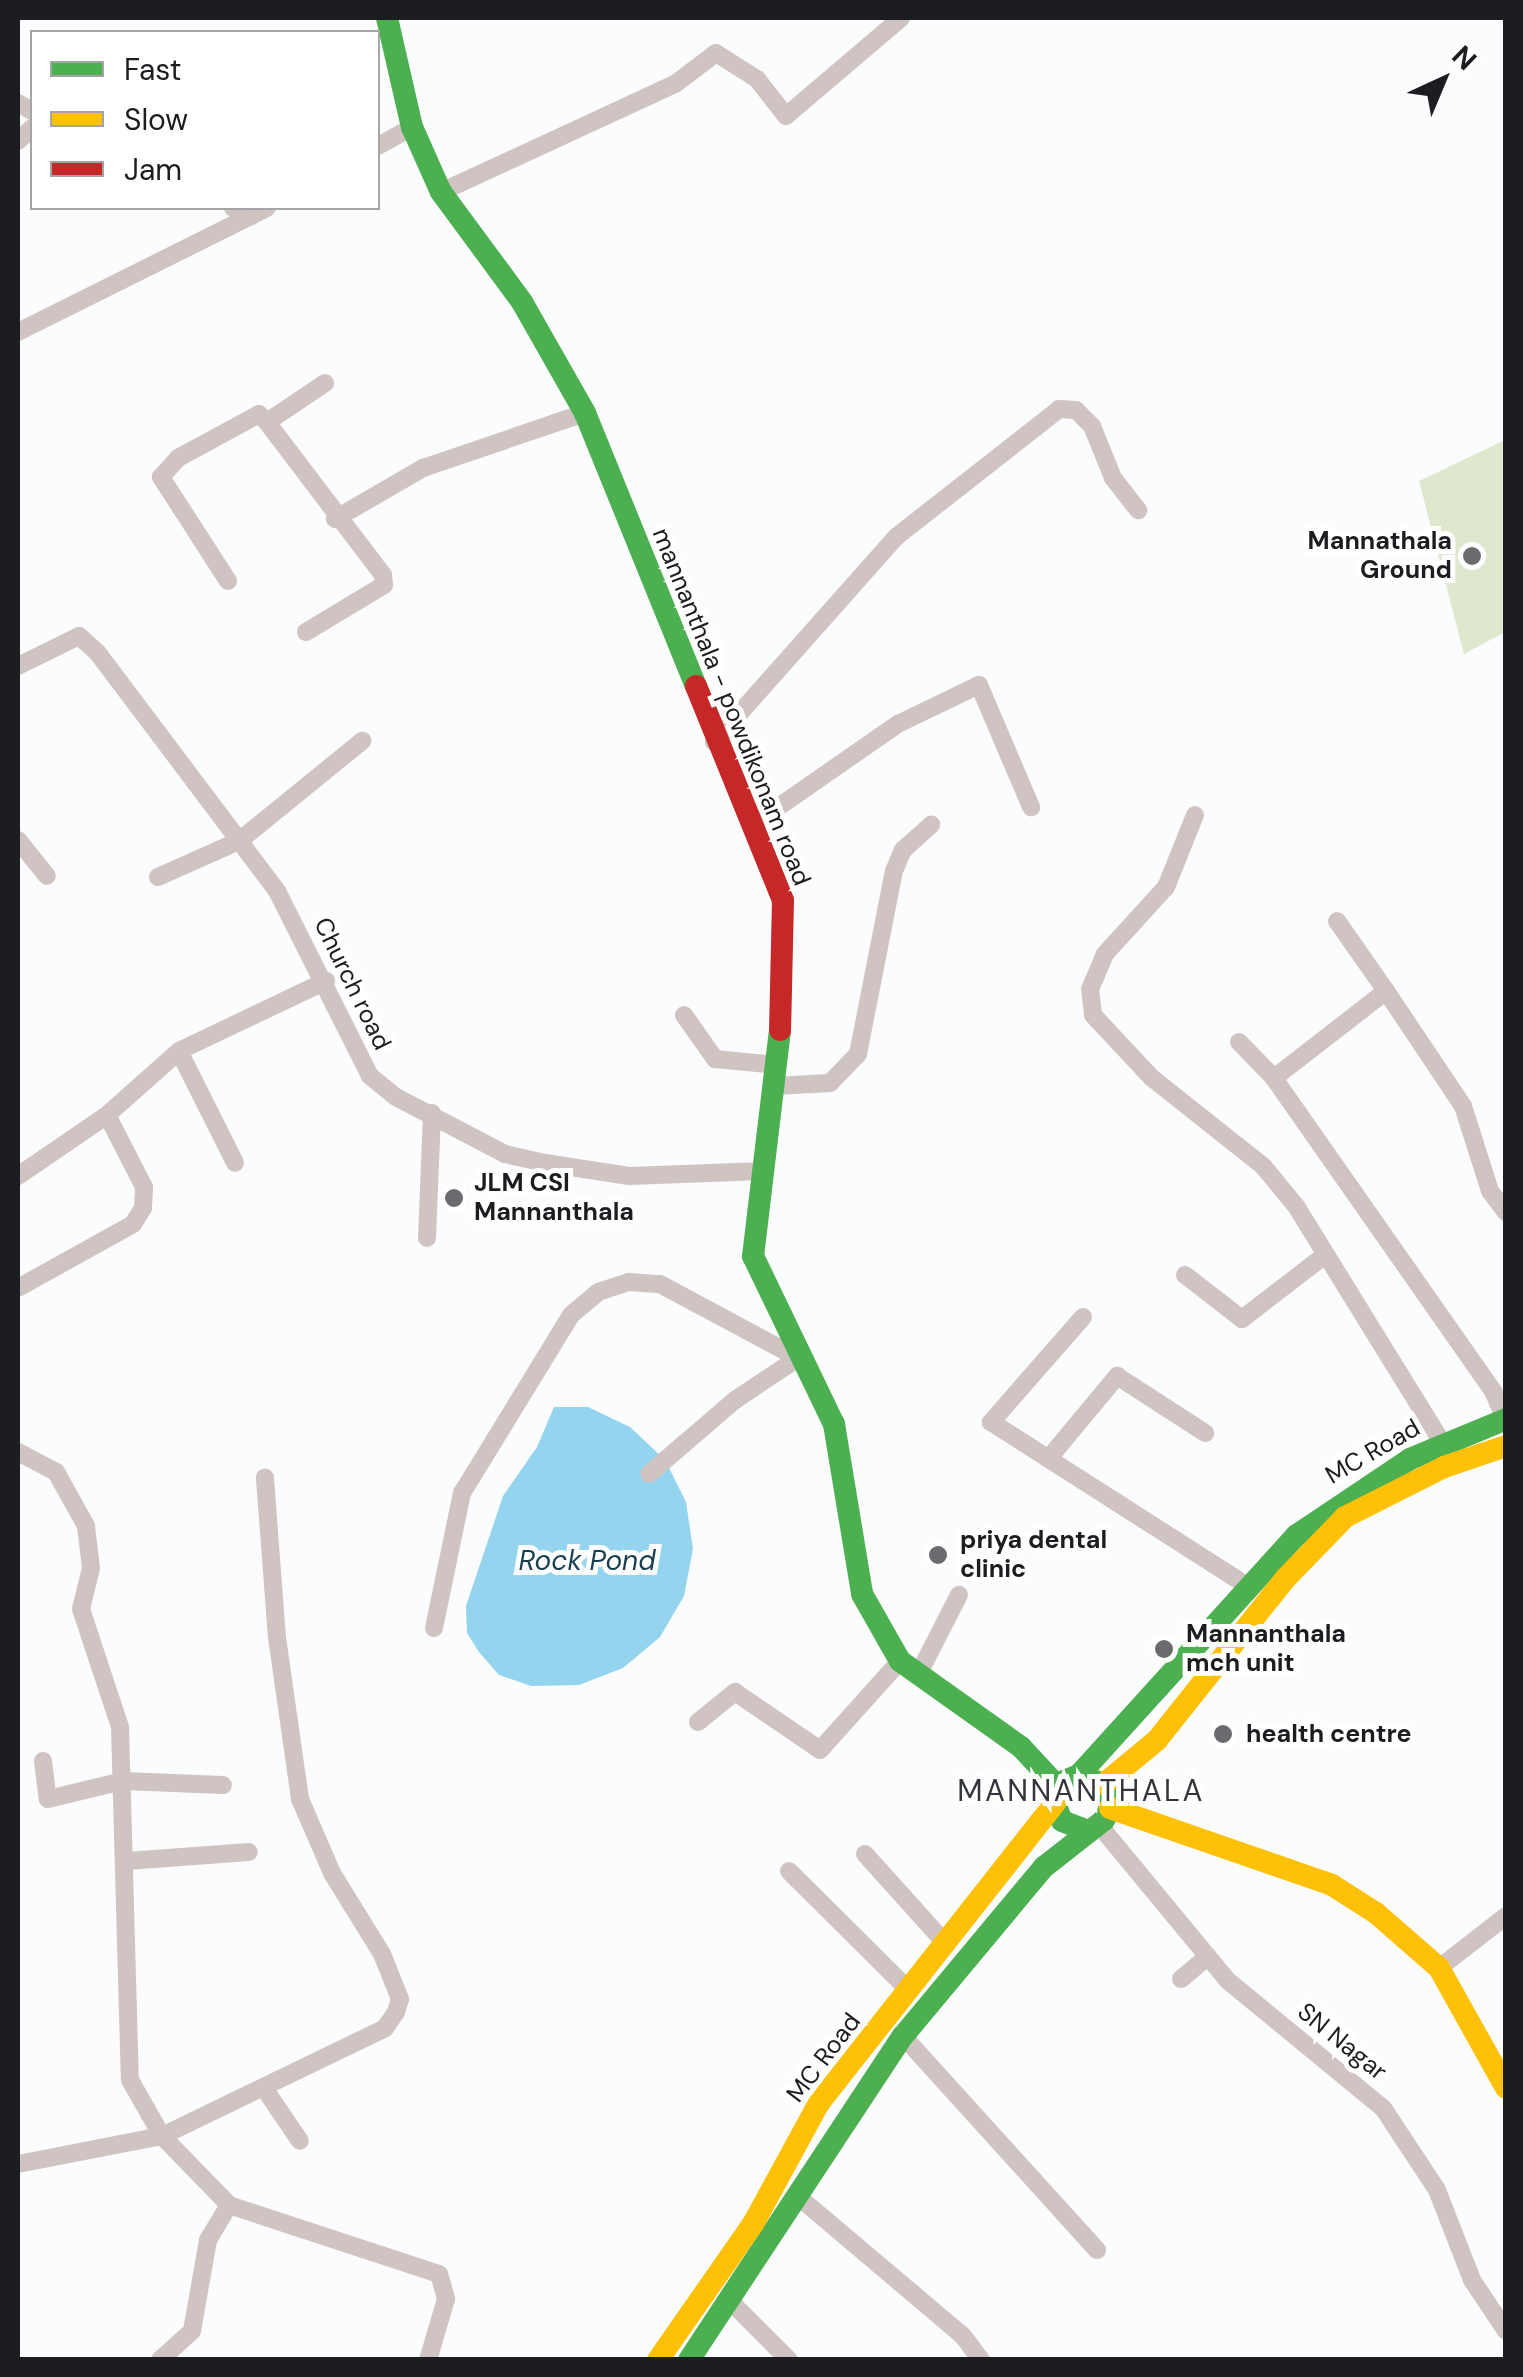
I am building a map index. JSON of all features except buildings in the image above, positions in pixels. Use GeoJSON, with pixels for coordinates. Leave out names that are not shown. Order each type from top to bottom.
{"type":"FeatureCollection","features":[{"type":"Feature","properties":{"kind":"main road","name":"mannanthala - powdikonam road"},"geometry":{"type":"LineString","coordinates":[[386,18],[412,127],[442,192],[522,302],[585,413],[714,742],[782,900],[776,1076],[753,1256],[798,1358],[834,1424],[862,1594],[909,1668],[1020,1747],[1064,1788],[1062,1821],[1099,1821]]}},
{"type":"Feature","properties":{"kind":"main road","name":"MC Road"},"geometry":{"type":"LineString","coordinates":[[689,2360],[819,2103],[947,1945],[1064,1788],[1248,1586],[1327,1511],[1443,1444],[1505,1419]]}},
{"type":"Feature","properties":{"kind":"main road","name":"MC Road"},"geometry":{"type":"LineString","coordinates":[[1104,1784],[1156,1740],[1285,1579],[1345,1518],[1444,1467],[1506,1446]]}},
{"type":"Feature","properties":{"kind":"main road"},"geometry":{"type":"LineString","coordinates":[[1064,1788],[1104,1784],[1099,1821],[1332,1885],[1439,1968],[1506,2088]]}},
{"type":"Feature","properties":{"kind":"main road","name":"MC Road"},"geometry":{"type":"LineString","coordinates":[[658,2360],[721,2295],[801,2200],[831,2137],[902,2036],[1044,1867],[1099,1821]]}},
{"type":"Feature","properties":{"kind":"street"},"geometry":{"type":"LineString","coordinates":[[442,192],[675,84],[716,53],[757,79],[786,116],[901,18]]}},
{"type":"Feature","properties":{"kind":"street"},"geometry":{"type":"LineString","coordinates":[[380,145],[412,127]]}},
{"type":"Feature","properties":{"kind":"street"},"geometry":{"type":"LineString","coordinates":[[18,332],[259,212]]}},
{"type":"Feature","properties":{"kind":"street"},"geometry":{"type":"LineString","coordinates":[[267,422],[325,383]]}},
{"type":"Feature","properties":{"kind":"street"},"geometry":{"type":"LineString","coordinates":[[714,742],[896,537],[1059,410],[1076,410],[1092,426],[1112,478],[1138,510]]}},
{"type":"Feature","properties":{"kind":"street"},"geometry":{"type":"LineString","coordinates":[[335,519],[423,468],[585,413]]}},
{"type":"Feature","properties":{"kind":"street"},"geometry":{"type":"LineString","coordinates":[[228,582],[161,477],[178,458],[259,414],[335,519],[383,575],[384,585],[306,632]]}},
{"type":"Feature","properties":{"kind":"street","name":"Church road"},"geometry":{"type":"LineString","coordinates":[[18,666],[79,636],[277,891],[326,981],[370,1076],[505,1154],[629,1176],[764,1171]]}},
{"type":"Feature","properties":{"kind":"street"},"geometry":{"type":"LineString","coordinates":[[750,826],[898,724],[979,685],[1031,808]]}},
{"type":"Feature","properties":{"kind":"street"},"geometry":{"type":"LineString","coordinates":[[158,877],[239,841],[362,741]]}},
{"type":"Feature","properties":{"kind":"street"},"geometry":{"type":"LineString","coordinates":[[1196,816],[1166,887],[1106,954],[1090,990],[1093,1015],[1152,1078],[1264,1166],[1325,1255],[1443,1444]]}},
{"type":"Feature","properties":{"kind":"street"},"geometry":{"type":"LineString","coordinates":[[684,1016],[714,1058],[776,1076],[830,1083],[858,1054],[894,871],[903,850],[932,825]]}},
{"type":"Feature","properties":{"kind":"street"},"geometry":{"type":"LineString","coordinates":[[18,840],[46,876]]}},
{"type":"Feature","properties":{"kind":"street"},"geometry":{"type":"LineString","coordinates":[[1338,922],[1463,1106],[1490,1190],[1506,1212]]}},
{"type":"Feature","properties":{"kind":"street"},"geometry":{"type":"LineString","coordinates":[[18,1176],[108,1115],[179,1051],[326,981]]}},
{"type":"Feature","properties":{"kind":"street"},"geometry":{"type":"LineString","coordinates":[[1274,1078],[1386,991]]}},
{"type":"Feature","properties":{"kind":"street"},"geometry":{"type":"LineString","coordinates":[[1240,1042],[1274,1078],[1493,1390],[1505,1419]]}},
{"type":"Feature","properties":{"kind":"street"},"geometry":{"type":"LineString","coordinates":[[179,1051],[235,1163]]}},
{"type":"Feature","properties":{"kind":"street"},"geometry":{"type":"LineString","coordinates":[[427,1238],[432,1112]]}},
{"type":"Feature","properties":{"kind":"street"},"geometry":{"type":"LineString","coordinates":[[18,1288],[133,1224],[143,1208],[144,1187],[108,1115]]}},
{"type":"Feature","properties":{"kind":"street"},"geometry":{"type":"LineString","coordinates":[[1185,1275],[1242,1319],[1325,1255]]}},
{"type":"Feature","properties":{"kind":"street"},"geometry":{"type":"LineString","coordinates":[[434,1628],[462,1493],[571,1315],[598,1292],[629,1282],[660,1284],[798,1358],[735,1400],[650,1474]]}},
{"type":"Feature","properties":{"kind":"street"},"geometry":{"type":"LineString","coordinates":[[1084,1318],[991,1422],[1248,1586]]}},
{"type":"Feature","properties":{"kind":"street"},"geometry":{"type":"LineString","coordinates":[[1049,1458],[1116,1376],[1205,1433]]}},
{"type":"Feature","properties":{"kind":"street"},"geometry":{"type":"LineString","coordinates":[[18,1452],[56,1472],[86,1526],[91,1568],[81,1609],[120,1726],[127,1861],[130,2080],[162,2136],[229,2205],[439,2274],[446,2298],[428,2360]]}},
{"type":"Feature","properties":{"kind":"street"},"geometry":{"type":"LineString","coordinates":[[18,2164],[162,2136],[266,2090],[385,2028],[400,1999],[300,1799],[277,1638],[266,1477]]}},
{"type":"Feature","properties":{"kind":"street"},"geometry":{"type":"LineString","coordinates":[[698,1722],[735,1692],[820,1750],[909,1668],[959,1595]]}},
{"type":"Feature","properties":{"kind":"street"},"geometry":{"type":"LineString","coordinates":[[43,1761],[48,1799],[123,1781],[223,1785]]}},
{"type":"Feature","properties":{"kind":"street","name":"SN Nagar"},"geometry":{"type":"LineString","coordinates":[[1099,1821],[1227,1980],[1383,2108],[1437,2190],[1472,2280],[1506,2331]]}},
{"type":"Feature","properties":{"kind":"street"},"geometry":{"type":"LineString","coordinates":[[127,1861],[249,1852]]}},
{"type":"Feature","properties":{"kind":"street"},"geometry":{"type":"LineString","coordinates":[[865,1854],[947,1945]]}},
{"type":"Feature","properties":{"kind":"street"},"geometry":{"type":"LineString","coordinates":[[789,1871],[910,1991]]}},
{"type":"Feature","properties":{"kind":"street"},"geometry":{"type":"LineString","coordinates":[[1439,1968],[1506,1916]]}},
{"type":"Feature","properties":{"kind":"street"},"geometry":{"type":"LineString","coordinates":[[1181,1979],[1208,1956]]}},
{"type":"Feature","properties":{"kind":"street"},"geometry":{"type":"LineString","coordinates":[[902,2036],[1097,2250]]}},
{"type":"Feature","properties":{"kind":"street"},"geometry":{"type":"LineString","coordinates":[[266,2090],[300,2141]]}},
{"type":"Feature","properties":{"kind":"street"},"geometry":{"type":"LineString","coordinates":[[801,2200],[963,2336],[981,2360]]}},
{"type":"Feature","properties":{"kind":"street"},"geometry":{"type":"LineString","coordinates":[[160,2360],[192,2331],[208,2240],[229,2205]]}},
{"type":"Feature","properties":{"kind":"street"},"geometry":{"type":"LineString","coordinates":[[721,2295],[789,2360]]}},
{"type":"Feature","properties":{"kind":"green space","name":"Mannathala Ground"},"geometry":{"type":"Polygon","coordinates":[[[1505,440],[1505,632],[1464,654],[1419,481],[1505,440]]]}},
{"type":"Feature","properties":{"kind":"water","name":"Rock Pond"},"geometry":{"type":"Polygon","coordinates":[[[554,1407],[588,1407],[630,1427],[665,1460],[686,1502],[693,1549],[684,1596],[660,1637],[623,1668],[579,1685],[531,1686],[499,1675],[479,1652],[467,1633],[466,1606],[503,1496],[537,1447],[554,1407]]]}},
{"type":"Feature","properties":{"kind":"traffic: fast"},"geometry":{"type":"LineString","coordinates":[[387,18],[412,127],[441,192],[522,302],[585,413],[696,686]]}},
{"type":"Feature","properties":{"kind":"traffic: fast"},"geometry":{"type":"LineString","coordinates":[[780,1030],[753,1256],[834,1424],[862,1594],[900,1661],[1021,1747],[1059,1788]]}},
{"type":"Feature","properties":{"kind":"traffic: fast"},"geometry":{"type":"LineString","coordinates":[[1079,1775],[1297,1535],[1410,1459],[1506,1419]]}},
{"type":"Feature","properties":{"kind":"traffic: fast"},"geometry":{"type":"LineString","coordinates":[[689,2360],[903,2036],[1044,1867],[1104,1820],[1110,1808],[1104,1784],[1079,1775],[1064,1781],[1055,1803],[1062,1821],[1088,1831]]}},
{"type":"Feature","properties":{"kind":"traffic: slow"},"geometry":{"type":"LineString","coordinates":[[1104,1784],[1157,1740],[1285,1579],[1345,1517],[1444,1467],[1506,1446]]}},
{"type":"Feature","properties":{"kind":"traffic: slow"},"geometry":{"type":"LineString","coordinates":[[658,2360],[753,2224],[819,2103],[1055,1803]]}},
{"type":"Feature","properties":{"kind":"traffic: slow"},"geometry":{"type":"LineString","coordinates":[[1110,1808],[1332,1885],[1376,1913],[1439,1968],[1506,2088]]}},
{"type":"Feature","properties":{"kind":"traffic: jam"},"geometry":{"type":"LineString","coordinates":[[696,686],[783,900],[780,1030]]}},
{"type":"Feature","properties":{"kind":"place","name":"Mannathala Ground"},"geometry":{"type":"Point","coordinates":[1472,556]}},
{"type":"Feature","properties":{"kind":"place","name":"JLM CSI Mannanthala"},"geometry":{"type":"Point","coordinates":[454,1198]}},
{"type":"Feature","properties":{"kind":"place","name":"priya dental clinic"},"geometry":{"type":"Point","coordinates":[938,1555]}},
{"type":"Feature","properties":{"kind":"place","name":"Mannanthala mch unit"},"geometry":{"type":"Point","coordinates":[1164,1649]}},
{"type":"Feature","properties":{"kind":"place","name":"health centre"},"geometry":{"type":"Point","coordinates":[1223,1734]}},
{"type":"Feature","properties":{"kind":"district","name":"MANNANTHALA"},"geometry":{"type":"Point","coordinates":[1081,1791]}}]}
